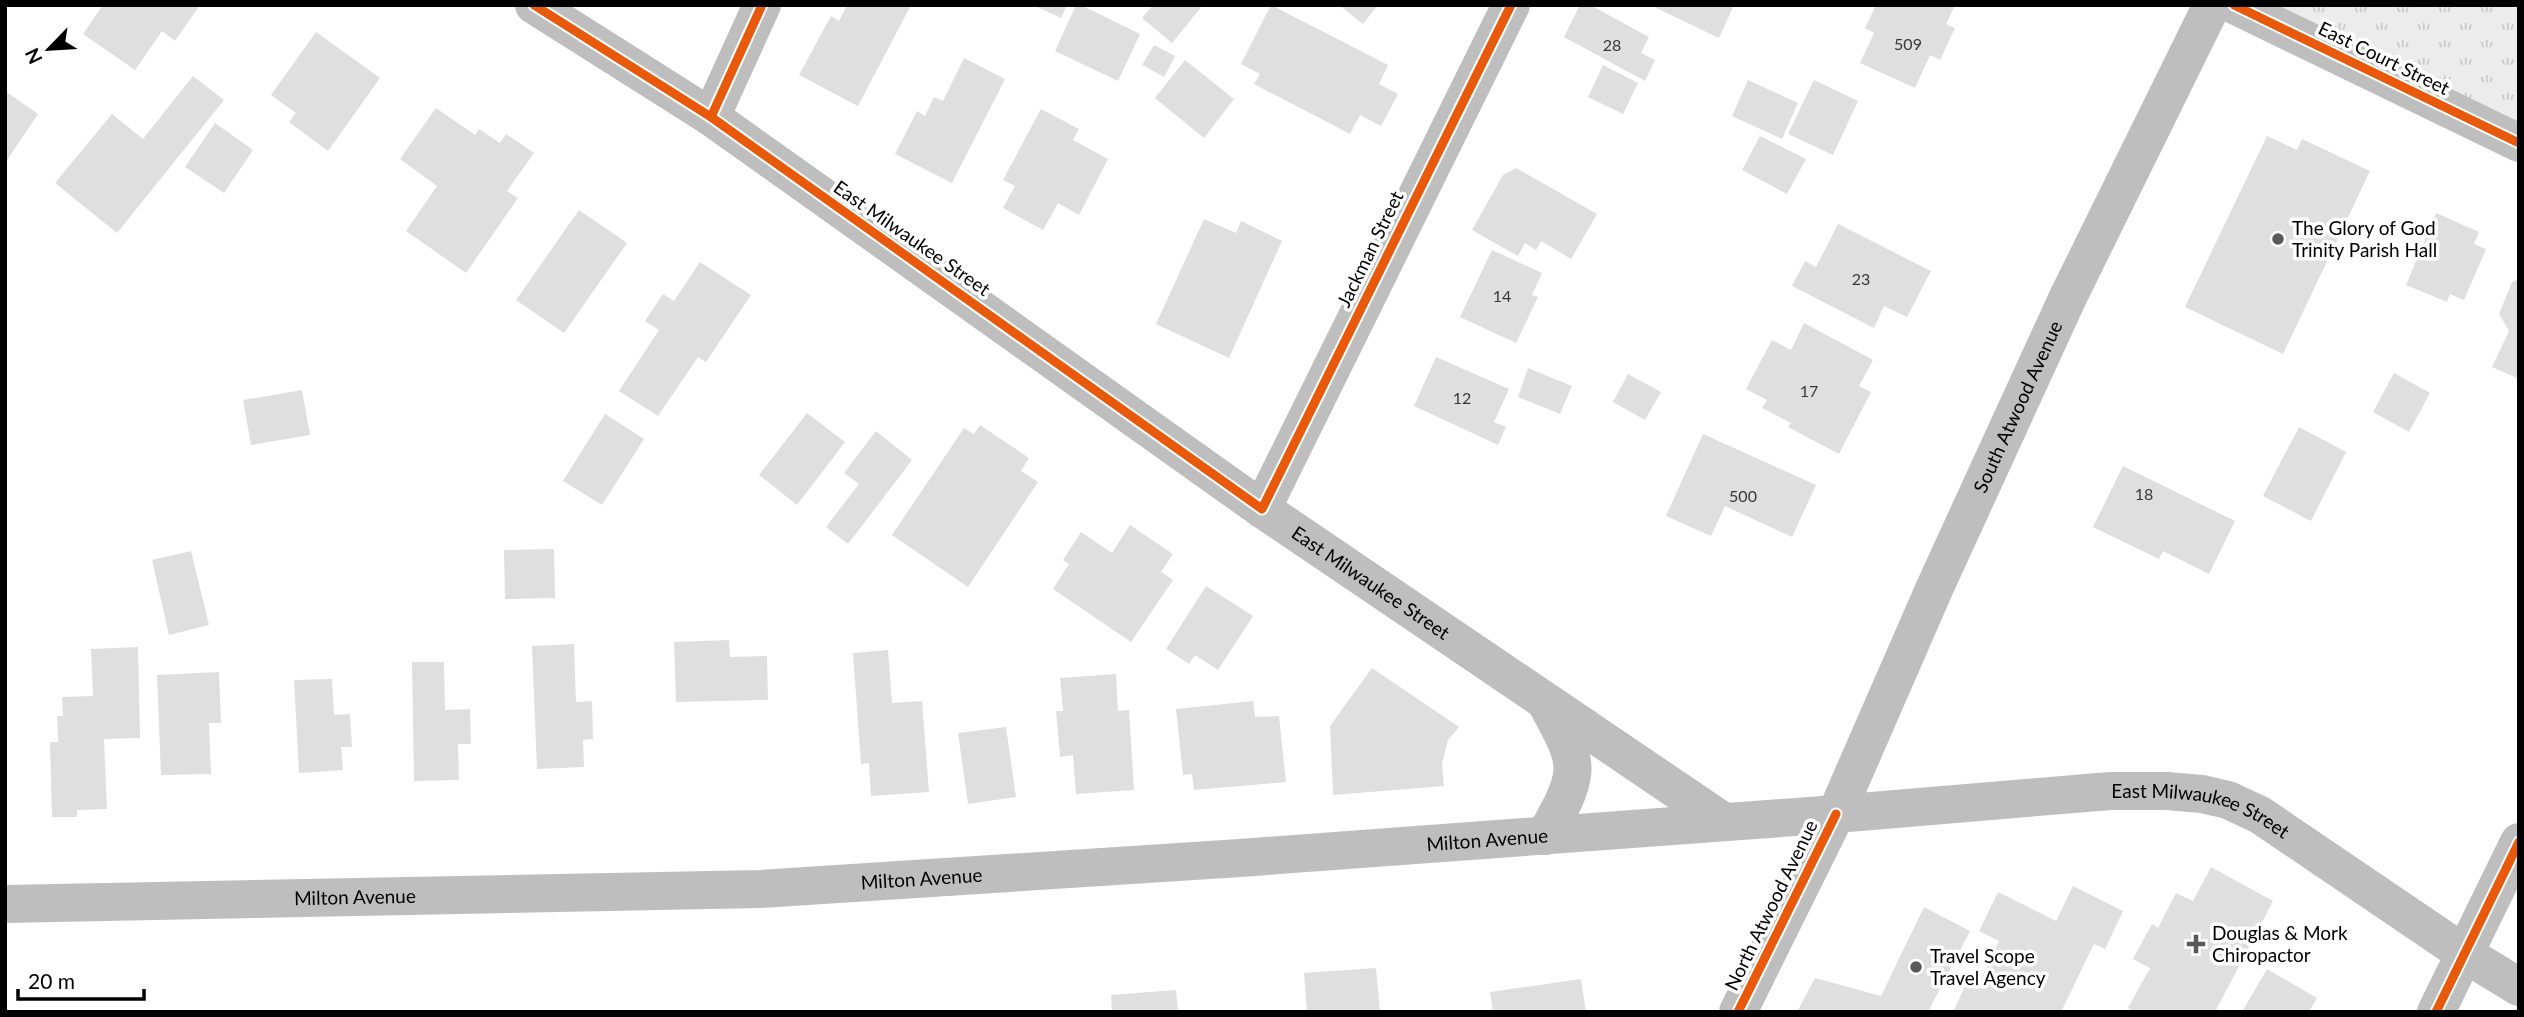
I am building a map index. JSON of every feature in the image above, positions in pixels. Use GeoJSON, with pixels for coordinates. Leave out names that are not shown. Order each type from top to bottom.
{"type":"FeatureCollection","features":[{"type":"Feature","properties":{"kind":"main road","name":"East Milwaukee Street"},"geometry":{"type":"LineString","coordinates":[[534,5],[711,117],[1262,509],[1724,822]]}},
{"type":"Feature","properties":{"kind":"main road"},"geometry":{"type":"LineString","coordinates":[[711,117],[762,5]]}},
{"type":"Feature","properties":{"kind":"main road","name":"Jackman Street"},"geometry":{"type":"LineString","coordinates":[[1262,509],[1511,5]]}},
{"type":"Feature","properties":{"kind":"main road","name":"South Atwood Avenue"},"geometry":{"type":"LineString","coordinates":[[1836,814],[1935,587],[2068,297],[2212,5]]}},
{"type":"Feature","properties":{"kind":"main road","name":"East Court Street"},"geometry":{"type":"LineString","coordinates":[[2234,5],[2519,143]]}},
{"type":"Feature","properties":{"kind":"main road"},"geometry":{"type":"LineString","coordinates":[[1545,836],[1564,799],[1572,774],[1565,741],[1546,702]]}},
{"type":"Feature","properties":{"kind":"main road","name":"East Milwaukee Street"},"geometry":{"type":"LineString","coordinates":[[1836,814],[2110,791],[2167,791],[2228,800],[2260,815],[2519,988]]}},
{"type":"Feature","properties":{"kind":"main road","name":"Milton Avenue"},"geometry":{"type":"LineString","coordinates":[[5,904],[760,889],[1836,814]]}},
{"type":"Feature","properties":{"kind":"main road","name":"North Atwood Avenue"},"geometry":{"type":"LineString","coordinates":[[1738,1012],[1836,814]]}},
{"type":"Feature","properties":{"kind":"main road"},"geometry":{"type":"LineString","coordinates":[[2436,1012],[2519,842]]}},
{"type":"Feature","properties":{"kind":"green space"},"geometry":{"type":"Polygon","coordinates":[[[2234,5],[2519,5],[2519,143],[2234,5]]]}},
{"type":"Feature","properties":{"kind":"building"},"geometry":{"type":"Polygon","coordinates":[[[103,5],[200,5],[175,41],[162,31],[135,70],[83,34],[103,5]]]}},
{"type":"Feature","properties":{"kind":"building"},"geometry":{"type":"Polygon","coordinates":[[[847,5],[911,5],[858,106],[799,75],[831,16],[839,21],[847,5]]]}},
{"type":"Feature","properties":{"kind":"building"},"geometry":{"type":"Polygon","coordinates":[[[1033,5],[1067,5],[1061,18],[1033,5]]]}},
{"type":"Feature","properties":{"kind":"building"},"geometry":{"type":"Polygon","coordinates":[[[1076,5],[1140,34],[1118,81],[1055,51],[1076,5]]]}},
{"type":"Feature","properties":{"kind":"building"},"geometry":{"type":"Polygon","coordinates":[[[1153,5],[1203,5],[1172,43],[1142,18],[1153,5]]]}},
{"type":"Feature","properties":{"kind":"building"},"geometry":{"type":"Polygon","coordinates":[[[1271,5],[1388,65],[1379,84],[1398,94],[1381,126],[1360,115],[1350,134],[1254,84],[1260,74],[1241,64],[1271,5]]]}},
{"type":"Feature","properties":{"kind":"building"},"geometry":{"type":"Polygon","coordinates":[[[1339,5],[1378,5],[1363,24],[1339,5]]]}},
{"type":"Feature","properties":{"kind":"building"},"geometry":{"type":"Polygon","coordinates":[[[1580,5],[1590,5],[1649,37],[1641,53],[1655,60],[1645,81],[1564,37],[1580,5]]]}},
{"type":"Feature","properties":{"kind":"building"},"geometry":{"type":"Polygon","coordinates":[[[1650,5],[1734,5],[1719,38],[1650,5]]]}},
{"type":"Feature","properties":{"kind":"building"},"geometry":{"type":"Polygon","coordinates":[[[1876,5],[1955,5],[1946,24],[1955,28],[1940,60],[1930,55],[1915,88],[1860,63],[1874,33],[1865,28],[1876,5]]]}},
{"type":"Feature","properties":{"kind":"building"},"geometry":{"type":"Polygon","coordinates":[[[316,32],[380,78],[328,151],[289,122],[296,113],[271,95],[316,32]]]}},
{"type":"Feature","properties":{"kind":"building"},"geometry":{"type":"Polygon","coordinates":[[[1154,45],[1175,56],[1164,77],[1142,65],[1154,45]]]}},
{"type":"Feature","properties":{"kind":"building"},"geometry":{"type":"Polygon","coordinates":[[[964,58],[1005,79],[952,183],[895,154],[917,111],[925,116],[934,97],[943,101],[964,58]]]}},
{"type":"Feature","properties":{"kind":"building"},"geometry":{"type":"Polygon","coordinates":[[[1185,60],[1234,99],[1204,138],[1155,98],[1185,60]]]}},
{"type":"Feature","properties":{"kind":"building"},"geometry":{"type":"Polygon","coordinates":[[[1603,65],[1638,83],[1623,114],[1588,97],[1603,65]]]}},
{"type":"Feature","properties":{"kind":"building"},"geometry":{"type":"Polygon","coordinates":[[[193,76],[224,100],[117,233],[55,183],[112,114],[143,139],[193,76]]]}},
{"type":"Feature","properties":{"kind":"building"},"geometry":{"type":"Polygon","coordinates":[[[1748,80],[1798,103],[1782,139],[1732,116],[1748,80]]]}},
{"type":"Feature","properties":{"kind":"building"},"geometry":{"type":"Polygon","coordinates":[[[1814,80],[1858,101],[1833,155],[1788,134],[1814,80]]]}},
{"type":"Feature","properties":{"kind":"building"},"geometry":{"type":"Polygon","coordinates":[[[5,91],[38,114],[5,163],[5,91]]]}},
{"type":"Feature","properties":{"kind":"building"},"geometry":{"type":"Polygon","coordinates":[[[436,108],[475,135],[479,129],[500,143],[506,134],[534,153],[507,191],[518,198],[466,273],[406,231],[437,186],[400,159],[436,108]]]}},
{"type":"Feature","properties":{"kind":"building"},"geometry":{"type":"Polygon","coordinates":[[[1041,109],[1079,129],[1073,140],[1108,159],[1079,215],[1058,203],[1043,230],[1003,208],[1015,186],[1003,180],[1041,109]]]}},
{"type":"Feature","properties":{"kind":"building"},"geometry":{"type":"Polygon","coordinates":[[[215,123],[253,150],[224,193],[185,167],[215,123]]]}},
{"type":"Feature","properties":{"kind":"building"},"geometry":{"type":"Polygon","coordinates":[[[1760,136],[1806,159],[1787,194],[1742,170],[1760,136]]]}},
{"type":"Feature","properties":{"kind":"building","name":"The Glory of God Trinity Parish Hall"},"geometry":{"type":"Polygon","coordinates":[[[2267,136],[2297,150],[2302,139],[2370,171],[2283,354],[2185,307],[2267,136]]]}},
{"type":"Feature","properties":{"kind":"building"},"geometry":{"type":"Polygon","coordinates":[[[1516,168],[1597,214],[1571,259],[1541,241],[1536,250],[1525,243],[1518,256],[1472,230],[1503,175],[1516,168]]]}},
{"type":"Feature","properties":{"kind":"building"},"geometry":{"type":"Polygon","coordinates":[[[579,210],[627,243],[564,333],[516,300],[579,210]]]}},
{"type":"Feature","properties":{"kind":"building"},"geometry":{"type":"Polygon","coordinates":[[[2436,213],[2479,232],[2474,244],[2486,249],[2464,300],[2450,294],[2447,302],[2406,285],[2436,213]]]}},
{"type":"Feature","properties":{"kind":"building"},"geometry":{"type":"Polygon","coordinates":[[[1204,219],[1236,233],[1241,221],[1282,241],[1229,358],[1156,324],[1204,219]]]}},
{"type":"Feature","properties":{"kind":"building"},"geometry":{"type":"Polygon","coordinates":[[[1838,224],[1931,271],[1907,317],[1884,306],[1874,328],[1792,286],[1805,261],[1816,267],[1838,224]]]}},
{"type":"Feature","properties":{"kind":"building"},"geometry":{"type":"Polygon","coordinates":[[[1492,250],[1542,273],[1532,295],[1538,297],[1516,343],[1460,317],[1492,250]]]}},
{"type":"Feature","properties":{"kind":"building"},"geometry":{"type":"Polygon","coordinates":[[[700,262],[751,295],[706,362],[698,357],[658,416],[619,391],[659,330],[645,321],[663,294],[674,301],[700,262]]]}},
{"type":"Feature","properties":{"kind":"building"},"geometry":{"type":"Polygon","coordinates":[[[2519,279],[2519,379],[2492,367],[2509,331],[2499,314],[2512,282],[2519,279]]]}},
{"type":"Feature","properties":{"kind":"building"},"geometry":{"type":"Polygon","coordinates":[[[1804,323],[1873,360],[1859,386],[1871,392],[1839,454],[1788,427],[1791,423],[1762,408],[1767,400],[1746,389],[1772,340],[1791,350],[1804,323]]]}},
{"type":"Feature","properties":{"kind":"building"},"geometry":{"type":"Polygon","coordinates":[[[1436,357],[1509,389],[1494,422],[1506,427],[1498,445],[1414,406],[1436,357]]]}},
{"type":"Feature","properties":{"kind":"building"},"geometry":{"type":"Polygon","coordinates":[[[1528,368],[1572,386],[1560,414],[1518,397],[1528,368]]]}},
{"type":"Feature","properties":{"kind":"building"},"geometry":{"type":"Polygon","coordinates":[[[2394,373],[2430,393],[2409,432],[2373,412],[2394,373]]]}},
{"type":"Feature","properties":{"kind":"building"},"geometry":{"type":"Polygon","coordinates":[[[1628,374],[1661,392],[1645,420],[1613,402],[1628,374]]]}},
{"type":"Feature","properties":{"kind":"building"},"geometry":{"type":"Polygon","coordinates":[[[302,390],[310,435],[251,445],[243,400],[302,390]]]}},
{"type":"Feature","properties":{"kind":"building"},"geometry":{"type":"Polygon","coordinates":[[[807,413],[845,442],[797,505],[759,475],[807,413]]]}},
{"type":"Feature","properties":{"kind":"building"},"geometry":{"type":"Polygon","coordinates":[[[605,414],[644,439],[602,505],[563,481],[605,414]]]}},
{"type":"Feature","properties":{"kind":"building"},"geometry":{"type":"Polygon","coordinates":[[[980,425],[1029,458],[1021,471],[1038,482],[968,587],[892,535],[964,428],[974,434],[980,425]]]}},
{"type":"Feature","properties":{"kind":"building"},"geometry":{"type":"Polygon","coordinates":[[[2299,427],[2346,452],[2311,521],[2263,496],[2299,427]]]}},
{"type":"Feature","properties":{"kind":"building"},"geometry":{"type":"Polygon","coordinates":[[[876,431],[912,460],[848,544],[826,527],[859,484],[844,473],[876,431]]]}},
{"type":"Feature","properties":{"kind":"building"},"geometry":{"type":"Polygon","coordinates":[[[1703,434],[1816,485],[1792,537],[1725,506],[1711,536],[1666,516],[1703,434]]]}},
{"type":"Feature","properties":{"kind":"building"},"geometry":{"type":"Polygon","coordinates":[[[2123,466],[2235,521],[2209,574],[2163,551],[2159,559],[2093,527],[2123,466]]]}},
{"type":"Feature","properties":{"kind":"building"},"geometry":{"type":"Polygon","coordinates":[[[1130,525],[1173,554],[1161,572],[1173,580],[1131,642],[1053,589],[1069,564],[1063,560],[1081,532],[1112,553],[1130,525]]]}},
{"type":"Feature","properties":{"kind":"building"},"geometry":{"type":"Polygon","coordinates":[[[554,549],[555,598],[505,599],[504,550],[554,549]]]}},
{"type":"Feature","properties":{"kind":"building"},"geometry":{"type":"Polygon","coordinates":[[[191,551],[209,625],[169,635],[152,560],[191,551]]]}},
{"type":"Feature","properties":{"kind":"building"},"geometry":{"type":"Polygon","coordinates":[[[1206,586],[1253,616],[1218,670],[1195,655],[1189,664],[1166,649],[1206,586]]]}},
{"type":"Feature","properties":{"kind":"building"},"geometry":{"type":"Polygon","coordinates":[[[729,640],[730,657],[767,656],[768,700],[676,702],[674,642],[729,640]]]}},
{"type":"Feature","properties":{"kind":"building"},"geometry":{"type":"Polygon","coordinates":[[[574,644],[576,702],[592,701],[593,739],[583,740],[584,767],[537,769],[532,646],[574,644]]]}},
{"type":"Feature","properties":{"kind":"building"},"geometry":{"type":"Polygon","coordinates":[[[138,647],[140,738],[104,739],[107,809],[77,810],[77,817],[52,817],[50,742],[58,742],[57,716],[63,716],[62,697],[93,696],[91,649],[138,647]]]}},
{"type":"Feature","properties":{"kind":"building"},"geometry":{"type":"Polygon","coordinates":[[[888,650],[892,703],[922,701],[929,792],[871,796],[869,763],[861,764],[853,653],[888,650]]]}},
{"type":"Feature","properties":{"kind":"building"},"geometry":{"type":"Polygon","coordinates":[[[412,662],[444,662],[445,710],[470,709],[471,744],[458,744],[459,780],[414,781],[412,662]]]}},
{"type":"Feature","properties":{"kind":"building"},"geometry":{"type":"Polygon","coordinates":[[[1372,668],[1459,727],[1448,740],[1442,764],[1444,786],[1333,795],[1330,726],[1372,668]]]}},
{"type":"Feature","properties":{"kind":"building"},"geometry":{"type":"Polygon","coordinates":[[[219,672],[221,723],[209,723],[211,774],[161,775],[157,675],[219,672]]]}},
{"type":"Feature","properties":{"kind":"building"},"geometry":{"type":"Polygon","coordinates":[[[1116,674],[1118,711],[1129,710],[1134,790],[1076,794],[1073,755],[1060,757],[1056,711],[1063,711],[1060,678],[1116,674]]]}},
{"type":"Feature","properties":{"kind":"building"},"geometry":{"type":"Polygon","coordinates":[[[332,679],[334,715],[350,714],[352,747],[341,747],[343,770],[299,773],[294,680],[332,679]]]}},
{"type":"Feature","properties":{"kind":"building"},"geometry":{"type":"Polygon","coordinates":[[[1253,701],[1255,717],[1279,716],[1286,782],[1194,790],[1192,774],[1183,775],[1176,709],[1253,701]]]}},
{"type":"Feature","properties":{"kind":"building"},"geometry":{"type":"Polygon","coordinates":[[[1006,727],[1016,797],[968,804],[958,733],[1006,727]]]}},
{"type":"Feature","properties":{"kind":"building","name":"Douglas & Mork Chiropactor"},"geometry":{"type":"Polygon","coordinates":[[[2211,867],[2273,901],[2215,1012],[2136,1012],[2128,1008],[2150,968],[2133,959],[2152,924],[2158,928],[2176,893],[2193,901],[2211,867]]]}},
{"type":"Feature","properties":{"kind":"building"},"geometry":{"type":"Polygon","coordinates":[[[2073,886],[2123,911],[2105,949],[2094,944],[2061,1012],[1953,1012],[1966,984],[1976,989],[1999,941],[1979,931],[1998,892],[2056,921],[2073,886]]]}},
{"type":"Feature","properties":{"kind":"building"},"geometry":{"type":"Polygon","coordinates":[[[1924,907],[1970,931],[1928,1012],[1797,1012],[1815,978],[1881,996],[1924,907]]]}},
{"type":"Feature","properties":{"kind":"building"},"geometry":{"type":"Polygon","coordinates":[[[1376,968],[1380,1012],[1307,1012],[1304,973],[1376,968]]]}},
{"type":"Feature","properties":{"kind":"building"},"geometry":{"type":"Polygon","coordinates":[[[2267,969],[2317,998],[2309,1012],[2242,1012],[2267,969]]]}},
{"type":"Feature","properties":{"kind":"building"},"geometry":{"type":"Polygon","coordinates":[[[1581,979],[1586,1012],[1493,1012],[1490,992],[1581,979]]]}},
{"type":"Feature","properties":{"kind":"building"},"geometry":{"type":"Polygon","coordinates":[[[1176,990],[1178,1012],[1112,1012],[1111,995],[1176,990]]]}},
{"type":"Feature","properties":{"kind":"cycle path"},"geometry":{"type":"LineString","coordinates":[[534,5],[711,117],[1262,509],[1511,5]]}},
{"type":"Feature","properties":{"kind":"cycle path"},"geometry":{"type":"LineString","coordinates":[[711,117],[762,5]]}},
{"type":"Feature","properties":{"kind":"cycle path"},"geometry":{"type":"LineString","coordinates":[[2234,5],[2519,143]]}},
{"type":"Feature","properties":{"kind":"cycle path"},"geometry":{"type":"LineString","coordinates":[[1738,1012],[1836,814]]}},
{"type":"Feature","properties":{"kind":"cycle path"},"geometry":{"type":"LineString","coordinates":[[2436,1012],[2519,842]]}},
{"type":"Feature","properties":{"kind":"place","name":"The Glory of God Trinity Parish Hall"},"geometry":{"type":"Point","coordinates":[2278,239]}},
{"type":"Feature","properties":{"kind":"place","name":"Douglas & Mork Chiropactor"},"geometry":{"type":"Point","coordinates":[2196,944]}},
{"type":"Feature","properties":{"kind":"place","name":"Travel Scope Travel Agency"},"geometry":{"type":"Point","coordinates":[1916,967]}}]}
